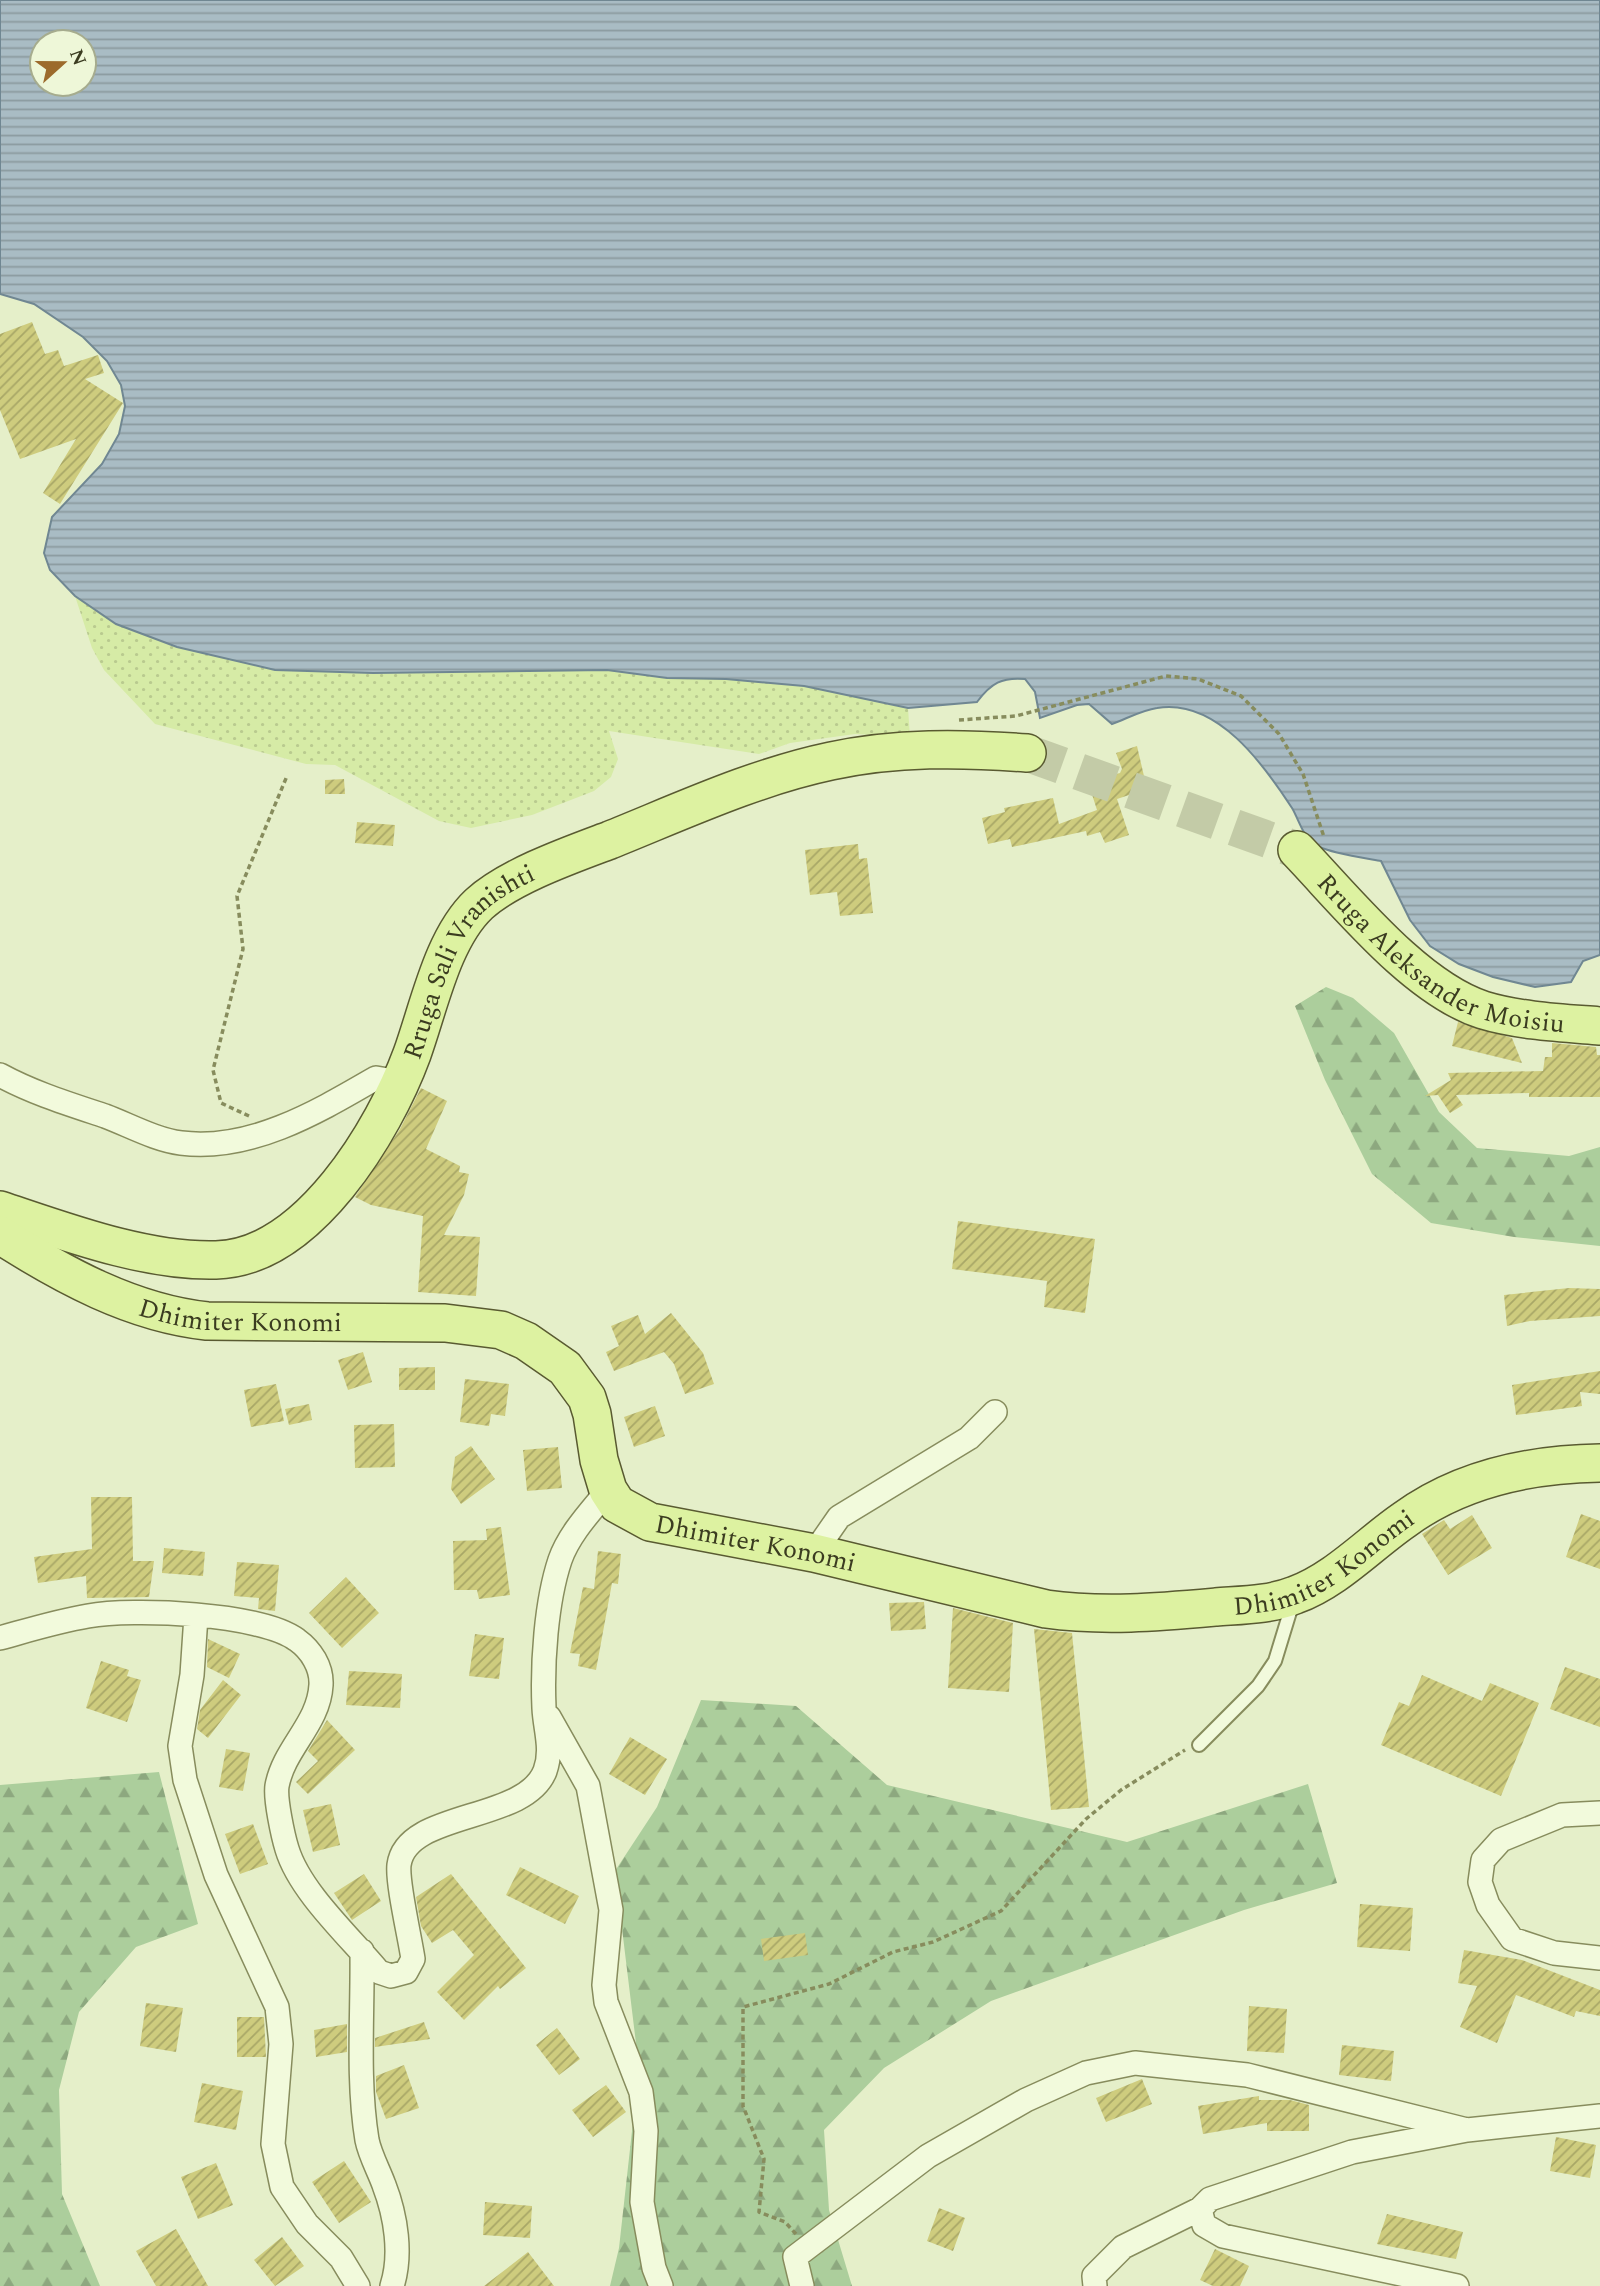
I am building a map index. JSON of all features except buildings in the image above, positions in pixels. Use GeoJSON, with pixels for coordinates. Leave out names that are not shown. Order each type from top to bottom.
{"type":"FeatureCollection","features":[{"type":"Feature","properties":{"kind":"main road","name":"Rruga Sali Vranishti"},"geometry":{"type":"LineString","coordinates":[[0,1210],[77,1236],[172,1257],[218,1260],[256,1251],[304,1222],[345,1176],[388,1109],[457,930],[479,904],[500,889],[576,853],[729,792],[830,761],[904,750],[970,749],[1027,753]]}},
{"type":"Feature","properties":{"kind":"main road","name":"Rruga Aleksander Moisiu"},"geometry":{"type":"LineString","coordinates":[[1311,844],[1390,946],[1442,990],[1483,1010],[1600,1026]]}},
{"type":"Feature","properties":{"kind":"main road","name":"Dhimiter Konomi"},"geometry":{"type":"LineString","coordinates":[[0,1235],[113,1297],[174,1318],[207,1321],[445,1323],[501,1330],[547,1354],[565,1368],[577,1384],[592,1414],[598,1460],[608,1490],[617,1504],[650,1522],[814,1553],[1046,1609],[1085,1614],[1269,1602],[1295,1595],[1337,1571],[1404,1519],[1463,1488],[1529,1470],[1600,1464]]}},
{"type":"Feature","properties":{"kind":"street"},"geometry":{"type":"LineString","coordinates":[[0,1075],[45,1096],[179,1143],[229,1141],[284,1126],[339,1101],[376,1078],[400,1082]]}},
{"type":"Feature","properties":{"kind":"street"},"geometry":{"type":"LineString","coordinates":[[814,1553],[839,1517],[970,1438],[995,1412]]}},
{"type":"Feature","properties":{"kind":"street"},"geometry":{"type":"LineString","coordinates":[[0,1638],[88,1616],[140,1611],[267,1627],[295,1638],[313,1655],[321,1681],[318,1707],[284,1766],[277,1788],[287,1849],[301,1879],[379,1972],[391,1976],[406,1972],[413,1959],[399,1865],[405,1847],[422,1834],[506,1803],[528,1791],[544,1773],[550,1747],[544,1709],[548,1626],[560,1560],[572,1536],[608,1490]]}},
{"type":"Feature","properties":{"kind":"street"},"geometry":{"type":"LineString","coordinates":[[195,1616],[192,1675],[180,1746],[185,1780],[216,1875],[278,2007],[281,2044],[273,2144],[282,2187],[307,2224],[341,2258],[358,2286]]}},
{"type":"Feature","properties":{"kind":"street"},"geometry":{"type":"LineString","coordinates":[[544,1709],[570,1750],[588,1786],[611,1910],[604,1985],[606,2002],[641,2092],[646,2131],[642,2202],[654,2268],[661,2286]]}},
{"type":"Feature","properties":{"kind":"street"},"geometry":{"type":"LineString","coordinates":[[1600,1813],[1562,1815],[1501,1840],[1483,1860],[1480,1882],[1488,1905],[1512,1939],[1554,1953],[1600,1958]]}},
{"type":"Feature","properties":{"kind":"street"},"geometry":{"type":"LineString","coordinates":[[362,1951],[364,2115],[368,2143],[386,2188],[394,2222],[397,2264],[392,2286]]}},
{"type":"Feature","properties":{"kind":"street"},"geometry":{"type":"LineString","coordinates":[[802,2286],[795,2257],[939,2150],[1026,2100],[1086,2073],[1135,2063],[1247,2075],[1466,2130]]}},
{"type":"Feature","properties":{"kind":"street"},"geometry":{"type":"LineString","coordinates":[[1095,2286],[1094,2276],[1123,2247],[1200,2209],[1210,2199],[1352,2152],[1466,2130],[1600,2116]]}},
{"type":"Feature","properties":{"kind":"street"},"geometry":{"type":"LineString","coordinates":[[1200,2209],[1204,2225],[1223,2236],[1457,2286]]}},
{"type":"Feature","properties":{"kind":"lane"},"geometry":{"type":"LineString","coordinates":[[1199,1745],[1258,1686],[1275,1661],[1295,1595]]}},
{"type":"Feature","properties":{"kind":"path"},"geometry":{"type":"LineString","coordinates":[[1040,707],[1107,693],[1166,676],[1198,679],[1241,696],[1279,734],[1303,774],[1311,844]]}},
{"type":"Feature","properties":{"kind":"path"},"geometry":{"type":"LineString","coordinates":[[284,1126],[242,1114],[221,1103],[213,1070],[243,949],[237,896],[287,776]]}},
{"type":"Feature","properties":{"kind":"path"},"geometry":{"type":"LineString","coordinates":[[795,2257],[796,2234],[785,2222],[759,2212],[764,2159],[743,2106],[743,2007],[829,1984],[893,1952],[933,1942],[1001,1911],[1086,1819],[1121,1790],[1210,1733]]}},
{"type":"Feature","properties":{"kind":"green space"},"geometry":{"type":"Polygon","coordinates":[[[1326,987],[1353,998],[1394,1033],[1439,1112],[1477,1148],[1569,1156],[1600,1147],[1600,1246],[1514,1237],[1431,1223],[1372,1174],[1325,1080],[1295,1006],[1326,987]]]}},
{"type":"Feature","properties":{"kind":"green space"},"geometry":{"type":"Polygon","coordinates":[[[701,1700],[796,1706],[887,1785],[1127,1842],[1308,1784],[1337,1883],[1244,1910],[991,2001],[884,2068],[824,2130],[829,2210],[852,2286],[610,2286],[619,2248],[639,2068],[615,1871],[657,1807],[701,1700]]]}},
{"type":"Feature","properties":{"kind":"green space"},"geometry":{"type":"Polygon","coordinates":[[[159,1772],[198,1924],[136,1947],[79,2012],[59,2090],[62,2194],[100,2286],[0,2286],[0,1785],[159,1772]]]}},
{"type":"Feature","properties":{"kind":"sand"},"geometry":{"type":"Polygon","coordinates":[[[75,596],[116,624],[372,673],[607,670],[667,678],[726,679],[804,686],[908,708],[910,737],[855,734],[790,743],[759,754],[609,731],[618,759],[611,777],[594,791],[532,815],[471,828],[439,821],[335,765],[306,764],[155,724],[104,670],[92,648],[75,596]]]}},
{"type":"Feature","properties":{"kind":"shaded area"},"geometry":{"type":"Polygon","coordinates":[[[0,0],[1600,0],[1600,955],[1583,961],[1571,982],[1535,987],[1493,977],[1459,964],[1430,946],[1410,920],[1381,861],[1315,845],[1305,834],[1281,791],[1253,755],[1219,724],[1199,713],[1179,708],[1151,709],[1112,724],[1089,704],[1077,705],[1040,718],[1035,692],[1025,679],[1003,680],[987,690],[977,702],[908,708],[804,686],[726,679],[667,678],[607,670],[373,673],[275,670],[177,647],[116,624],[75,596],[50,570],[44,553],[52,517],[102,464],[119,434],[125,406],[121,385],[107,361],[83,337],[34,304],[0,294],[0,0]]]}},
{"type":"Feature","properties":{"kind":"tunnel"},"geometry":{"type":"LineString","coordinates":[[1027,753],[1297,850]]}}]}
